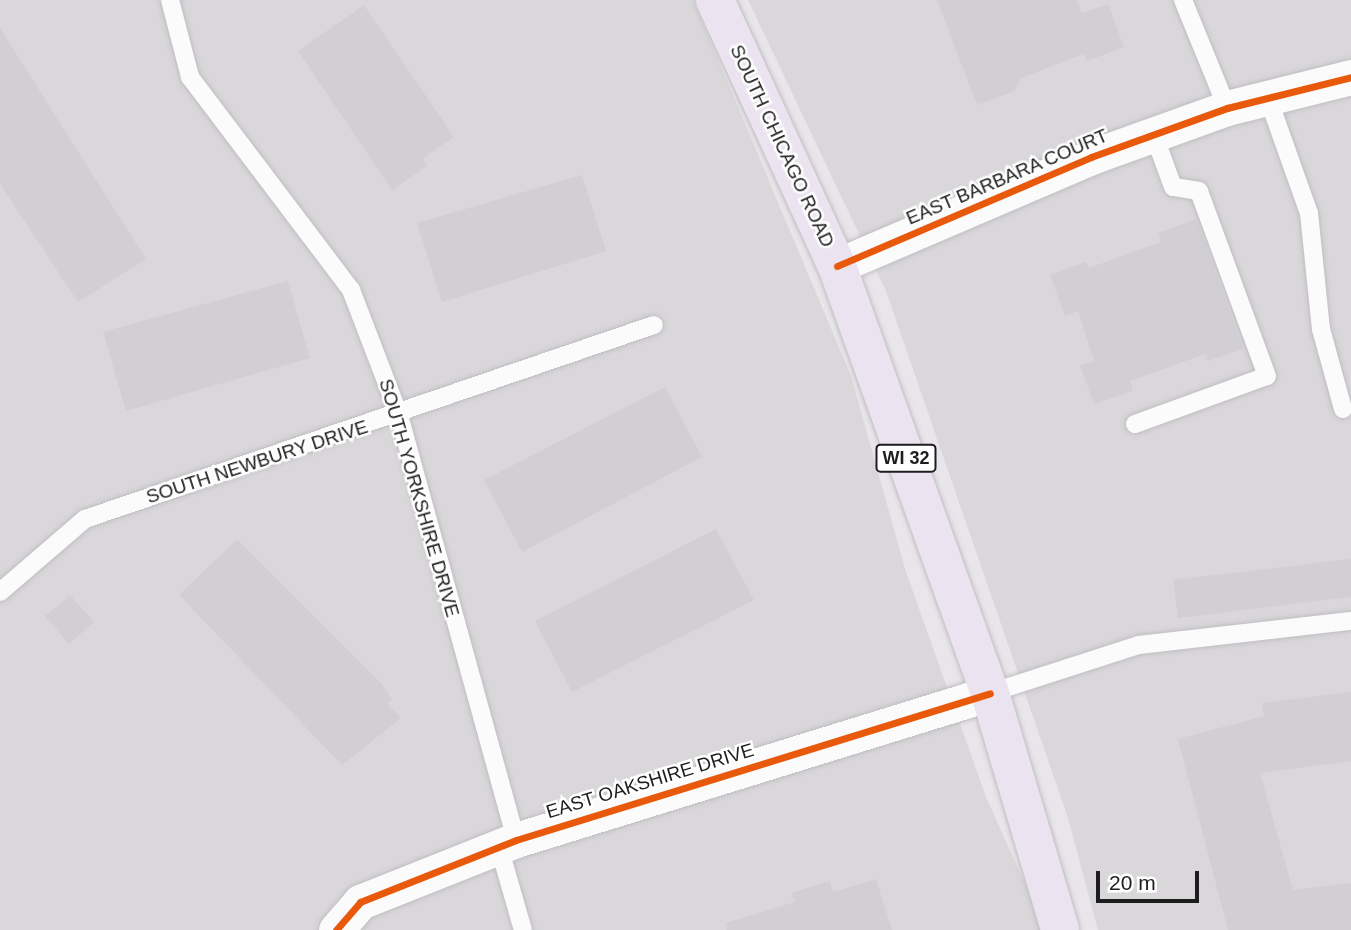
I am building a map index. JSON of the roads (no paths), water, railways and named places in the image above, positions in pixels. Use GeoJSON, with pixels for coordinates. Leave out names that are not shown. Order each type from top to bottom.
{"type":"FeatureCollection","features":[{"type":"Feature","properties":{"kind":"main road","name":"SOUTH CHICAGO ROAD"},"geometry":{"type":"LineString","coordinates":[[715,0],[837,266],[990,693],[1060,930]]}},
{"type":"Feature","properties":{"kind":"street","name":"EAST BARBARA COURT"},"geometry":{"type":"LineString","coordinates":[[837,266],[1154,135],[1227,108],[1351,76]]}},
{"type":"Feature","properties":{"kind":"street","name":"EAST OAKSHIRE DRIVE"},"geometry":{"type":"LineString","coordinates":[[336,930],[360,902],[508,843],[990,693]]}},
{"type":"Feature","properties":{"kind":"lane","name":"SOUTH YORKSHIRE DRIVE"},"geometry":{"type":"LineString","coordinates":[[170,0],[190,77],[351,290],[399,415],[508,843],[523,930]]}},
{"type":"Feature","properties":{"kind":"lane"},"geometry":{"type":"LineString","coordinates":[[1183,0],[1227,108]]}},
{"type":"Feature","properties":{"kind":"lane"},"geometry":{"type":"LineString","coordinates":[[1268,98],[1309,213],[1321,329],[1343,409]]}},
{"type":"Feature","properties":{"kind":"lane"},"geometry":{"type":"LineString","coordinates":[[1135,424],[1267,376],[1199,191],[1173,187],[1154,135]]}},
{"type":"Feature","properties":{"kind":"lane","name":"SOUTH NEWBURY DRIVE"},"geometry":{"type":"LineString","coordinates":[[0,592],[85,519],[399,415],[654,325]]}},
{"type":"Feature","properties":{"kind":"lane"},"geometry":{"type":"LineString","coordinates":[[990,693],[1139,645],[1351,621]]}}]}
